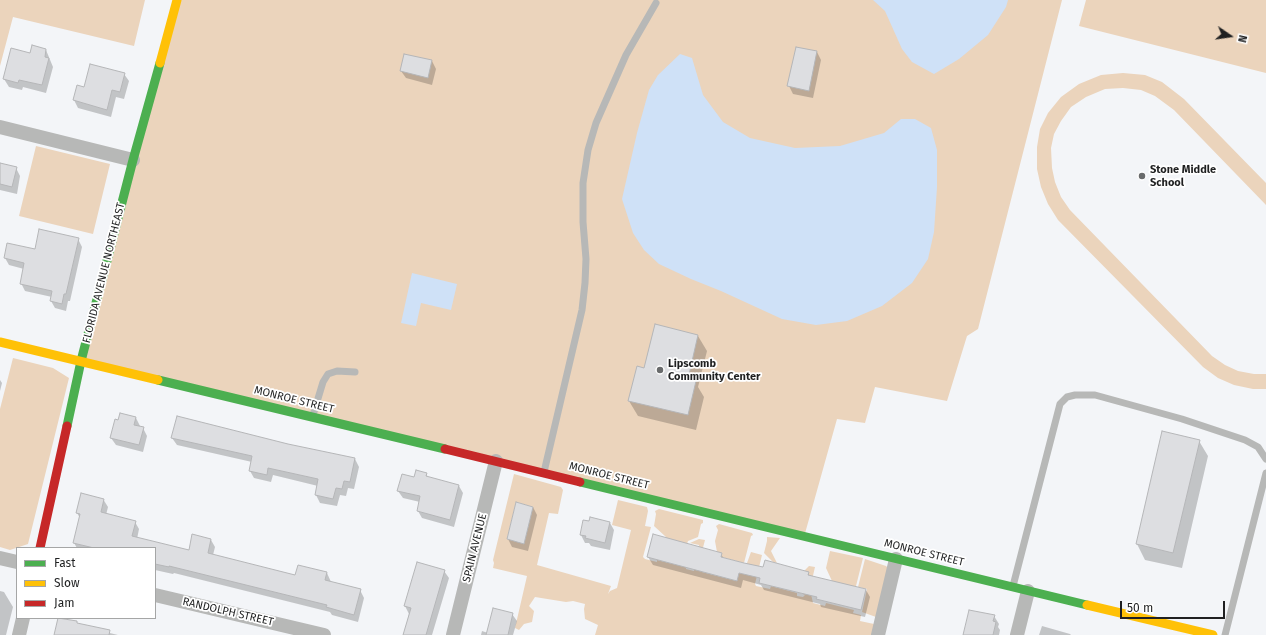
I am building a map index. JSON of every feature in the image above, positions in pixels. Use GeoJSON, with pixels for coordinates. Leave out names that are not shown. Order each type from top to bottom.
{"type":"FeatureCollection","features":[{"type":"Feature","properties":{"kind":"street","name":"FLORIDA AVENUE NORTHEAST"},"geometry":{"type":"LineString","coordinates":[[40,547],[81,361],[133,160],[177,0]]}},
{"type":"Feature","properties":{"kind":"street"},"geometry":{"type":"LineString","coordinates":[[0,127],[133,160]]}},
{"type":"Feature","properties":{"kind":"street","name":"MONROE STREET"},"geometry":{"type":"LineString","coordinates":[[0,342],[544,472],[1212,635]]}},
{"type":"Feature","properties":{"kind":"street","name":"SPAIN AVENUE"},"geometry":{"type":"LineString","coordinates":[[453,635],[496,461]]}},
{"type":"Feature","properties":{"kind":"street"},"geometry":{"type":"LineString","coordinates":[[0,558],[16,562]]}},
{"type":"Feature","properties":{"kind":"street"},"geometry":{"type":"LineString","coordinates":[[878,635],[896,559]]}},
{"type":"Feature","properties":{"kind":"street"},"geometry":{"type":"LineString","coordinates":[[1017,635],[1028,591]]}},
{"type":"Feature","properties":{"kind":"street","name":"RANDOLPH STREET"},"geometry":{"type":"LineString","coordinates":[[156,595],[324,635]]}},
{"type":"Feature","properties":{"kind":"street"},"geometry":{"type":"LineString","coordinates":[[19,635],[23,619]]}},
{"type":"Feature","properties":{"kind":"lane"},"geometry":{"type":"LineString","coordinates":[[544,472],[582,310],[586,259],[583,222],[583,183],[588,150],[596,123],[626,55],[656,3]]}},
{"type":"Feature","properties":{"kind":"lane"},"geometry":{"type":"LineString","coordinates":[[313,417],[322,382],[328,374],[337,371],[355,372]]}},
{"type":"Feature","properties":{"kind":"lane"},"geometry":{"type":"LineString","coordinates":[[1013,587],[1060,404],[1068,397],[1075,395],[1095,395],[1182,419],[1245,440],[1258,447],[1266,458]]}},
{"type":"Feature","properties":{"kind":"lane"},"geometry":{"type":"LineString","coordinates":[[1225,635],[1266,473]]}},
{"type":"Feature","properties":{"kind":"shaded area"},"geometry":{"type":"Polygon","coordinates":[[[0,0],[145,0],[134,46],[13,17],[0,66],[0,0]]]}},
{"type":"Feature","properties":{"kind":"shaded area"},"geometry":{"type":"Polygon","coordinates":[[[176,0],[1062,0],[978,329],[967,336],[947,401],[875,387],[865,423],[837,419],[804,537],[81,361],[176,0]]]}},
{"type":"Feature","properties":{"kind":"shaded area"},"geometry":{"type":"Polygon","coordinates":[[[1086,0],[1266,0],[1266,73],[1079,26],[1086,0]]]}},
{"type":"Feature","properties":{"kind":"shaded area"},"geometry":{"type":"Polygon","coordinates":[[[1123,73],[1145,75],[1162,82],[1184,99],[1266,183],[1266,205],[1174,110],[1155,96],[1141,90],[1123,88],[1105,89],[1086,97],[1071,107],[1061,121],[1054,134],[1051,148],[1052,168],[1055,182],[1061,197],[1070,210],[1212,356],[1225,365],[1238,371],[1254,374],[1266,374],[1266,389],[1253,389],[1234,385],[1218,378],[1203,367],[1058,220],[1048,204],[1041,187],[1037,169],[1037,147],[1040,129],[1048,113],[1061,97],[1079,84],[1101,75],[1123,73]]]}},
{"type":"Feature","properties":{"kind":"shaded area"},"geometry":{"type":"Polygon","coordinates":[[[36,146],[110,164],[93,234],[19,216],[36,146]]]}},
{"type":"Feature","properties":{"kind":"shaded area"},"geometry":{"type":"Polygon","coordinates":[[[13,358],[53,368],[69,378],[28,544],[10,550],[0,547],[0,409],[13,358]]]}},
{"type":"Feature","properties":{"kind":"shaded area"},"geometry":{"type":"Polygon","coordinates":[[[514,474],[561,487],[563,490],[558,514],[549,513],[537,565],[611,586],[608,594],[610,591],[617,588],[631,530],[612,525],[618,500],[647,507],[648,511],[645,526],[651,527],[643,557],[645,559],[657,562],[657,560],[686,567],[686,569],[694,571],[699,545],[690,543],[699,539],[705,540],[700,559],[702,572],[737,581],[739,573],[743,574],[751,552],[762,555],[755,584],[756,586],[770,589],[771,586],[797,593],[797,596],[803,597],[805,595],[803,594],[808,572],[804,571],[809,566],[815,567],[809,593],[811,594],[813,603],[825,606],[826,603],[854,610],[853,613],[861,615],[860,621],[874,624],[874,635],[595,635],[598,625],[585,619],[585,604],[573,601],[566,602],[535,597],[529,606],[534,611],[532,622],[524,624],[519,630],[515,628],[527,576],[493,568],[493,560],[514,474]],[[516,502],[507,539],[524,543],[533,507],[516,502]]]}},
{"type":"Feature","properties":{"kind":"shaded area"},"geometry":{"type":"Polygon","coordinates":[[[659,509],[703,520],[698,537],[688,541],[687,544],[665,541],[666,537],[654,526],[655,511],[659,509]]]}},
{"type":"Feature","properties":{"kind":"shaded area"},"geometry":{"type":"Polygon","coordinates":[[[719,524],[752,533],[753,535],[751,536],[744,563],[721,557],[722,553],[717,552],[715,541],[718,530],[716,526],[719,524]]]}},
{"type":"Feature","properties":{"kind":"shaded area"},"geometry":{"type":"Polygon","coordinates":[[[767,537],[780,538],[771,551],[777,563],[773,562],[764,553],[767,537]]]}},
{"type":"Feature","properties":{"kind":"shaded area"},"geometry":{"type":"Polygon","coordinates":[[[830,551],[863,558],[856,586],[853,588],[832,581],[826,568],[830,551]]]}},
{"type":"Feature","properties":{"kind":"shaded area"},"geometry":{"type":"Polygon","coordinates":[[[865,559],[888,568],[876,617],[862,612],[867,589],[858,587],[865,559]]]}},
{"type":"Feature","properties":{"kind":"water"},"geometry":{"type":"Polygon","coordinates":[[[873,0],[1008,0],[1006,7],[988,35],[959,59],[934,74],[912,62],[902,49],[885,11],[873,0]]]}},
{"type":"Feature","properties":{"kind":"water"},"geometry":{"type":"Polygon","coordinates":[[[680,54],[692,58],[703,95],[723,122],[750,138],[795,148],[840,146],[884,133],[901,119],[915,119],[931,128],[937,150],[937,187],[934,232],[928,259],[912,283],[882,306],[847,321],[816,325],[782,319],[659,264],[644,250],[633,233],[622,199],[637,133],[649,90],[658,75],[680,54]]]}},
{"type":"Feature","properties":{"kind":"water"},"geometry":{"type":"Polygon","coordinates":[[[412,273],[457,284],[451,310],[421,303],[416,326],[401,323],[412,273]]]}},
{"type":"Feature","properties":{"kind":"building"},"geometry":{"type":"Polygon","coordinates":[[[32,45],[46,49],[45,57],[49,58],[42,85],[19,80],[18,83],[3,79],[11,48],[30,53],[32,45]]]}},
{"type":"Feature","properties":{"kind":"building"},"geometry":{"type":"Polygon","coordinates":[[[796,47],[817,51],[809,91],[787,86],[796,47]]]}},
{"type":"Feature","properties":{"kind":"building"},"geometry":{"type":"Polygon","coordinates":[[[404,54],[432,60],[428,78],[400,71],[404,54]]]}},
{"type":"Feature","properties":{"kind":"building"},"geometry":{"type":"Polygon","coordinates":[[[90,64],[125,73],[120,92],[112,90],[107,110],[73,100],[77,85],[84,87],[90,64]]]}},
{"type":"Feature","properties":{"kind":"building"},"geometry":{"type":"Polygon","coordinates":[[[0,163],[17,167],[12,187],[0,184],[0,163]]]}},
{"type":"Feature","properties":{"kind":"building"},"geometry":{"type":"Polygon","coordinates":[[[39,229],[79,238],[66,294],[64,294],[62,304],[50,301],[52,291],[20,284],[24,263],[4,258],[7,243],[35,249],[39,229]]]}},
{"type":"Feature","properties":{"kind":"building","name":"Lipscomb Community Center"},"geometry":{"type":"Polygon","coordinates":[[[655,324],[698,335],[688,379],[696,381],[688,415],[628,401],[637,366],[644,368],[655,324]]]}},
{"type":"Feature","properties":{"kind":"building"},"geometry":{"type":"Polygon","coordinates":[[[120,413],[136,417],[134,425],[144,427],[139,445],[110,438],[115,419],[118,420],[120,413]]]}},
{"type":"Feature","properties":{"kind":"building"},"geometry":{"type":"Polygon","coordinates":[[[177,416],[288,444],[355,458],[350,482],[344,481],[342,489],[336,488],[333,499],[315,495],[318,479],[268,468],[267,475],[249,471],[252,456],[171,438],[177,416]]]}},
{"type":"Feature","properties":{"kind":"building"},"geometry":{"type":"Polygon","coordinates":[[[1162,431],[1200,440],[1173,553],[1136,544],[1162,431]]]}},
{"type":"Feature","properties":{"kind":"building"},"geometry":{"type":"Polygon","coordinates":[[[416,470],[427,473],[426,476],[459,485],[450,520],[417,511],[420,496],[397,491],[402,474],[414,477],[416,470]]]}},
{"type":"Feature","properties":{"kind":"building"},"geometry":{"type":"Polygon","coordinates":[[[81,493],[104,499],[101,512],[136,521],[132,536],[189,550],[192,534],[211,539],[208,553],[295,575],[298,565],[327,572],[325,580],[361,589],[354,615],[326,607],[327,605],[169,566],[156,564],[156,547],[90,547],[73,543],[80,514],[76,513],[81,493]]]}},
{"type":"Feature","properties":{"kind":"building"},"geometry":{"type":"Polygon","coordinates":[[[516,502],[533,507],[524,544],[507,539],[516,502]]]}},
{"type":"Feature","properties":{"kind":"building"},"geometry":{"type":"Polygon","coordinates":[[[590,517],[610,522],[605,543],[585,538],[586,536],[580,535],[583,520],[589,521],[590,517]]]}},
{"type":"Feature","properties":{"kind":"building"},"geometry":{"type":"Polygon","coordinates":[[[653,534],[722,553],[721,557],[744,563],[763,567],[765,560],[809,572],[808,575],[866,589],[861,610],[816,599],[817,597],[759,583],[760,578],[739,573],[737,581],[647,557],[653,534]]]}},
{"type":"Feature","properties":{"kind":"building"},"geometry":{"type":"Polygon","coordinates":[[[417,562],[445,570],[426,635],[403,635],[411,608],[404,606],[417,562]]]}},
{"type":"Feature","properties":{"kind":"building"},"geometry":{"type":"Polygon","coordinates":[[[493,608],[513,613],[508,635],[486,635],[493,608]]]}},
{"type":"Feature","properties":{"kind":"building"},"geometry":{"type":"Polygon","coordinates":[[[969,610],[995,615],[993,621],[996,622],[993,635],[963,635],[969,610]]]}},
{"type":"Feature","properties":{"kind":"building"},"geometry":{"type":"Polygon","coordinates":[[[58,619],[77,621],[77,623],[110,630],[109,635],[54,635],[58,619]]]}},
{"type":"Feature","properties":{"kind":"traffic: fast"},"geometry":{"type":"LineString","coordinates":[[67,426],[81,361],[133,160],[160,63]]}},
{"type":"Feature","properties":{"kind":"traffic: fast"},"geometry":{"type":"LineString","coordinates":[[158,380],[445,449]]}},
{"type":"Feature","properties":{"kind":"traffic: fast"},"geometry":{"type":"LineString","coordinates":[[580,482],[1087,605]]}},
{"type":"Feature","properties":{"kind":"traffic: slow"},"geometry":{"type":"LineString","coordinates":[[160,63],[177,0]]}},
{"type":"Feature","properties":{"kind":"traffic: slow"},"geometry":{"type":"LineString","coordinates":[[0,342],[158,380]]}},
{"type":"Feature","properties":{"kind":"traffic: slow"},"geometry":{"type":"LineString","coordinates":[[1087,605],[1213,635]]}},
{"type":"Feature","properties":{"kind":"traffic: jam"},"geometry":{"type":"LineString","coordinates":[[40,547],[67,426]]}},
{"type":"Feature","properties":{"kind":"traffic: jam"},"geometry":{"type":"LineString","coordinates":[[445,449],[580,482]]}},
{"type":"Feature","properties":{"kind":"place","name":"Stone Middle School"},"geometry":{"type":"Point","coordinates":[1142,176]}},
{"type":"Feature","properties":{"kind":"place","name":"Lipscomb Community Center"},"geometry":{"type":"Point","coordinates":[660,370]}}]}
